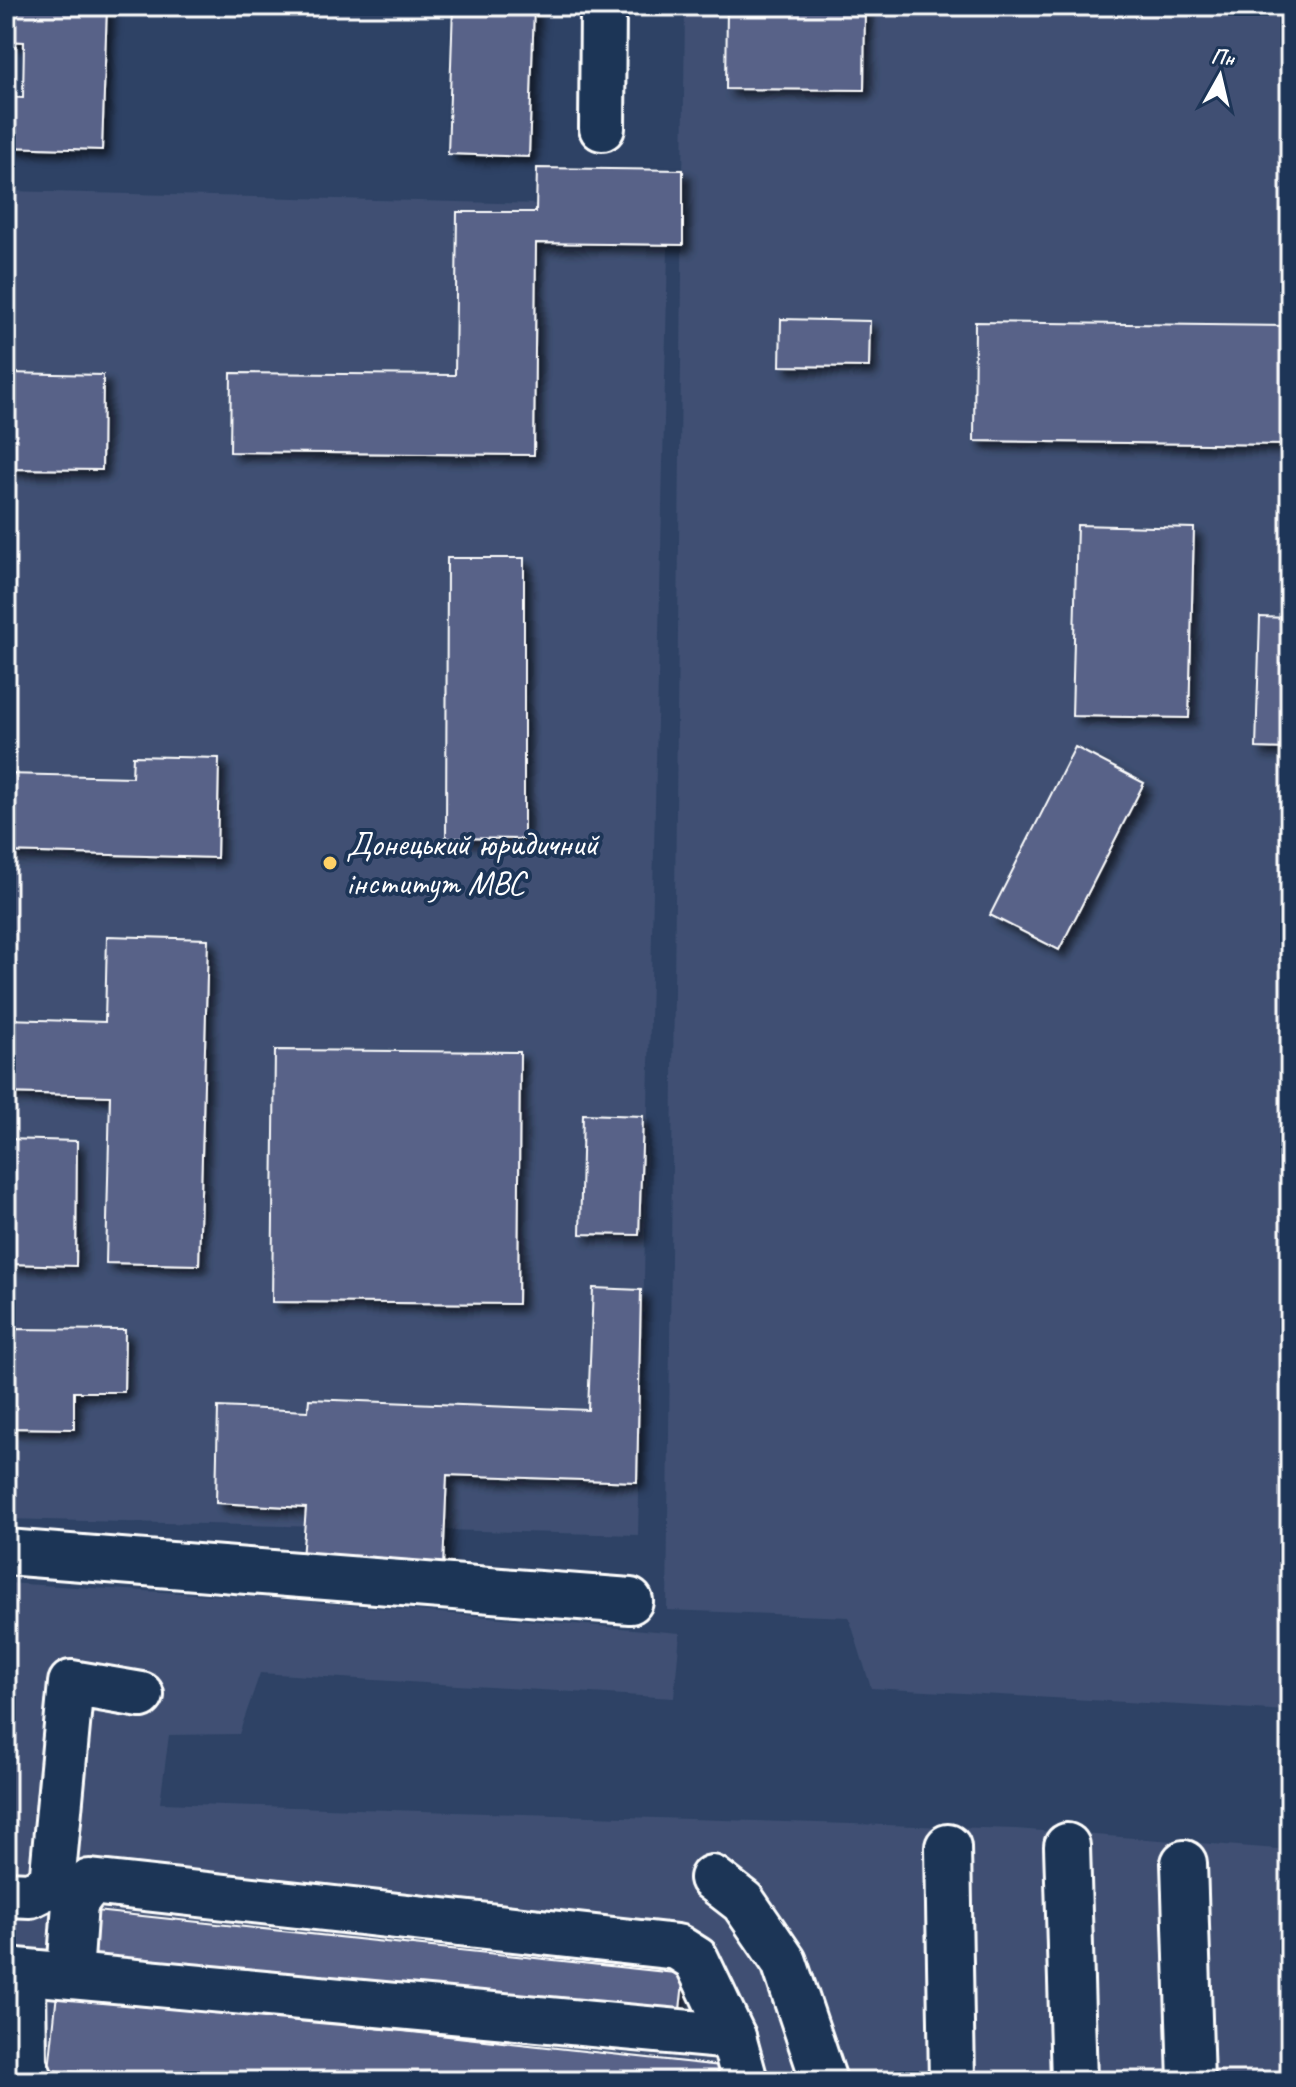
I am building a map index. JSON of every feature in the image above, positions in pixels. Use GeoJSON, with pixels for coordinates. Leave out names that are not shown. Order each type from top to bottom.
{"type":"FeatureCollection","features":[{"type":"Feature","properties":{"kind":"lane"},"geometry":{"type":"LineString","coordinates":[[602,128],[603,6]]}},
{"type":"Feature","properties":{"kind":"lane"},"geometry":{"type":"LineString","coordinates":[[6,1552],[630,1601]]}},
{"type":"Feature","properties":{"kind":"lane"},"geometry":{"type":"LineString","coordinates":[[6,1894],[30,1895],[52,1884],[71,1683],[141,1695]]}},
{"type":"Feature","properties":{"kind":"lane"},"geometry":{"type":"LineString","coordinates":[[1067,1846],[1074,2081]]}},
{"type":"Feature","properties":{"kind":"lane"},"geometry":{"type":"LineString","coordinates":[[948,1847],[952,2081]]}},
{"type":"Feature","properties":{"kind":"lane"},"geometry":{"type":"LineString","coordinates":[[1184,1863],[1191,2081]]}},
{"type":"Feature","properties":{"kind":"lane"},"geometry":{"type":"LineString","coordinates":[[712,1878],[743,1902],[784,1962],[824,2081]]}},
{"type":"Feature","properties":{"kind":"lane"},"geometry":{"type":"LineString","coordinates":[[70,1975],[75,1903],[90,1882],[677,1947],[696,1959],[733,2037],[745,2081]]}},
{"type":"Feature","properties":{"kind":"lane"},"geometry":{"type":"LineString","coordinates":[[31,2081],[24,2064],[15,1971],[733,2037]]}},
{"type":"Feature","properties":{"kind":"shaded area"},"geometry":{"type":"Polygon","coordinates":[[[685,6],[1290,6],[1290,1711],[871,1688],[849,1617],[667,1610],[685,6]]]}},
{"type":"Feature","properties":{"kind":"shaded area","name":"Донецький юридичний інститут МВС"},"geometry":{"type":"Polygon","coordinates":[[[6,191],[669,207],[638,1535],[6,1519],[6,191]]]}},
{"type":"Feature","properties":{"kind":"shaded area"},"geometry":{"type":"Polygon","coordinates":[[[6,1583],[265,1598],[680,1633],[674,1698],[260,1673],[239,1734],[169,1735],[160,1803],[1016,1829],[1290,1850],[1290,2081],[6,2081],[6,1583]]]}},
{"type":"Feature","properties":{"kind":"building"},"geometry":{"type":"Polygon","coordinates":[[[6,6],[107,6],[102,150],[6,147],[6,97],[23,98],[24,42],[6,41],[6,6]]]}},
{"type":"Feature","properties":{"kind":"building"},"geometry":{"type":"Polygon","coordinates":[[[453,6],[534,6],[529,157],[448,154],[453,6]]]}},
{"type":"Feature","properties":{"kind":"building"},"geometry":{"type":"Polygon","coordinates":[[[727,6],[865,6],[864,90],[726,89],[727,6]]]}},
{"type":"Feature","properties":{"kind":"building"},"geometry":{"type":"Polygon","coordinates":[[[537,168],[683,170],[683,245],[536,243],[534,455],[230,452],[231,373],[455,375],[457,212],[536,212],[537,168]]]}},
{"type":"Feature","properties":{"kind":"building"},"geometry":{"type":"Polygon","coordinates":[[[781,319],[870,321],[869,367],[780,366],[781,319]]]}},
{"type":"Feature","properties":{"kind":"building"},"geometry":{"type":"Polygon","coordinates":[[[975,322],[1290,326],[1290,445],[974,441],[975,322]]]}},
{"type":"Feature","properties":{"kind":"building"},"geometry":{"type":"Polygon","coordinates":[[[6,373],[103,375],[102,470],[6,469],[6,373]]]}},
{"type":"Feature","properties":{"kind":"building"},"geometry":{"type":"Polygon","coordinates":[[[1077,525],[1194,528],[1189,718],[1072,716],[1077,525]]]}},
{"type":"Feature","properties":{"kind":"building"},"geometry":{"type":"Polygon","coordinates":[[[447,558],[524,558],[524,839],[446,838],[447,558]]]}},
{"type":"Feature","properties":{"kind":"building"},"geometry":{"type":"Polygon","coordinates":[[[1260,617],[1290,618],[1290,749],[1256,748],[1260,617]]]}},
{"type":"Feature","properties":{"kind":"building"},"geometry":{"type":"Polygon","coordinates":[[[1075,747],[1144,783],[1059,950],[990,915],[1075,747]]]}},
{"type":"Feature","properties":{"kind":"building"},"geometry":{"type":"Polygon","coordinates":[[[133,756],[219,758],[217,858],[6,852],[6,774],[132,777],[133,756]]]}},
{"type":"Feature","properties":{"kind":"building"},"geometry":{"type":"Polygon","coordinates":[[[107,936],[208,939],[199,1265],[106,1263],[110,1096],[6,1093],[6,1019],[105,1022],[107,936]]]}},
{"type":"Feature","properties":{"kind":"building"},"geometry":{"type":"Polygon","coordinates":[[[275,1050],[520,1052],[518,1304],[272,1302],[275,1050]]]}},
{"type":"Feature","properties":{"kind":"building"},"geometry":{"type":"Polygon","coordinates":[[[583,1114],[643,1116],[639,1235],[580,1234],[583,1114]]]}},
{"type":"Feature","properties":{"kind":"building"},"geometry":{"type":"Polygon","coordinates":[[[6,1139],[77,1141],[76,1266],[10,1264],[6,1139]]]}},
{"type":"Feature","properties":{"kind":"building"},"geometry":{"type":"Polygon","coordinates":[[[593,1288],[641,1290],[637,1482],[447,1475],[443,1567],[302,1559],[306,1508],[216,1503],[218,1407],[308,1411],[309,1399],[588,1410],[593,1288]]]}},
{"type":"Feature","properties":{"kind":"building"},"geometry":{"type":"Polygon","coordinates":[[[6,1329],[125,1330],[124,1392],[74,1392],[74,1429],[6,1428],[6,1329]]]}},
{"type":"Feature","properties":{"kind":"building"},"geometry":{"type":"Polygon","coordinates":[[[86,1910],[684,1974],[679,2018],[81,1954],[86,1910]]]}},
{"type":"Feature","properties":{"kind":"building"},"geometry":{"type":"Polygon","coordinates":[[[57,1993],[730,2067],[729,2081],[146,2081],[49,2070],[57,1993]]]}},
{"type":"Feature","properties":{"kind":"place","name":"Донецький юридичний інститут МВС"},"geometry":{"type":"Point","coordinates":[330,863]}}]}
